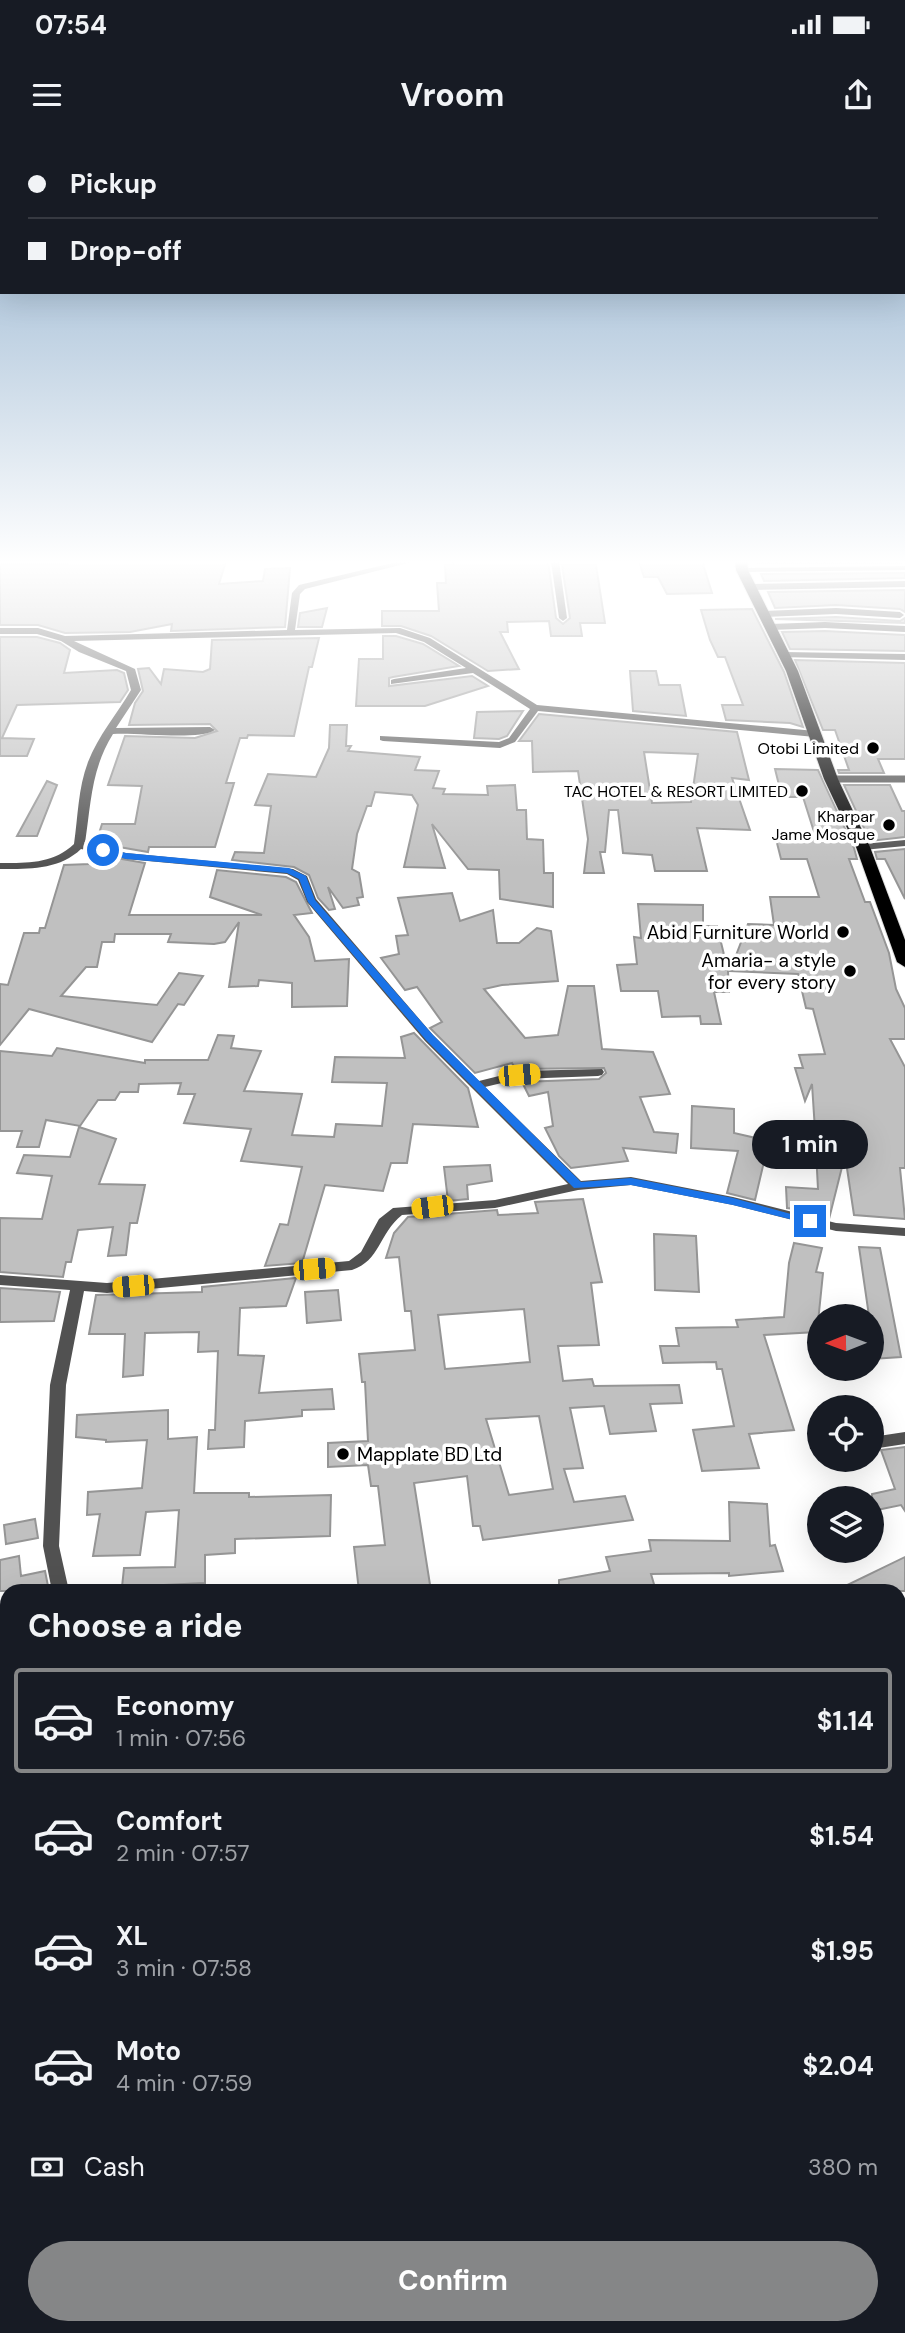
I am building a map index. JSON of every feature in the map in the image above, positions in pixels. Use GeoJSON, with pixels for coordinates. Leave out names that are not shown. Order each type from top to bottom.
{"type":"FeatureCollection","features":[{"type":"Feature","properties":{"kind":"highway"},"geometry":{"type":"LineString","coordinates":[[787,663],[831,779],[863,847],[905,962]]}},
{"type":"Feature","properties":{"kind":"street"},"geometry":{"type":"LineString","coordinates":[[0,866],[32,866],[55,862],[79,845],[91,766],[101,743],[111,732],[136,690],[130,669],[116,663]]}},
{"type":"Feature","properties":{"kind":"street"},"geometry":{"type":"LineString","coordinates":[[462,663],[534,708],[815,734]]}},
{"type":"Feature","properties":{"kind":"street"},"geometry":{"type":"LineString","coordinates":[[394,682],[473,670]]}},
{"type":"Feature","properties":{"kind":"street"},"geometry":{"type":"LineString","coordinates":[[383,738],[500,745],[512,740],[534,708]]}},
{"type":"Feature","properties":{"kind":"street"},"geometry":{"type":"LineString","coordinates":[[111,732],[138,729],[190,733],[210,730]]}},
{"type":"Feature","properties":{"kind":"street"},"geometry":{"type":"LineString","coordinates":[[863,847],[905,843]]}},
{"type":"Feature","properties":{"kind":"street"},"geometry":{"type":"LineString","coordinates":[[79,845],[126,856],[289,871],[303,878],[311,900],[429,1038],[578,1186]]}},
{"type":"Feature","properties":{"kind":"street"},"geometry":{"type":"LineString","coordinates":[[477,1085],[519,1075],[598,1072]]}},
{"type":"Feature","properties":{"kind":"street"},"geometry":{"type":"LineString","coordinates":[[0,1280],[107,1288],[352,1265],[367,1255],[384,1222],[398,1211],[495,1204],[578,1186],[631,1181],[733,1201],[836,1227],[905,1232]]}},
{"type":"Feature","properties":{"kind":"street"},"geometry":{"type":"LineString","coordinates":[[59,1584],[51,1546],[58,1385],[78,1286]]}},
{"type":"Feature","properties":{"kind":"street"},"geometry":{"type":"LineString","coordinates":[[884,1441],[905,1438]]}},
{"type":"Feature","properties":{"kind":"lane"},"geometry":{"type":"LineString","coordinates":[[831,779],[905,779]]}},
{"type":"Feature","properties":{"kind":"building"},"geometry":{"type":"Polygon","coordinates":[[[0,663],[67,663],[64,673],[117,670],[124,673],[128,690],[120,702],[17,705],[2,738],[34,739],[27,756],[0,756],[0,663]]]}},
{"type":"Feature","properties":{"kind":"building"},"geometry":{"type":"Polygon","coordinates":[[[210,663],[313,663],[309,667],[294,736],[248,735],[247,738],[240,738],[226,783],[234,783],[215,847],[149,847],[148,852],[96,843],[102,824],[135,824],[142,786],[108,785],[125,736],[195,738],[217,731],[210,724],[129,725],[135,703],[143,691],[138,669],[149,668],[161,684],[164,669],[203,672],[210,669],[210,663]]]}},
{"type":"Feature","properties":{"kind":"building"},"geometry":{"type":"Polygon","coordinates":[[[359,663],[455,663],[459,666],[389,678],[389,686],[472,676],[488,686],[425,706],[356,706],[359,663]]]}},
{"type":"Feature","properties":{"kind":"building"},"geometry":{"type":"Polygon","coordinates":[[[476,663],[516,663],[519,669],[488,671],[476,663]]]}},
{"type":"Feature","properties":{"kind":"building"},"geometry":{"type":"Polygon","coordinates":[[[727,663],[780,663],[803,727],[790,723],[726,720],[722,705],[743,705],[727,663]]]}},
{"type":"Feature","properties":{"kind":"building"},"geometry":{"type":"Polygon","coordinates":[[[796,663],[905,663],[905,759],[878,759],[884,773],[839,773],[838,770],[849,770],[835,730],[823,730],[796,663]]]}},
{"type":"Feature","properties":{"kind":"building"},"geometry":{"type":"Polygon","coordinates":[[[630,671],[656,671],[659,685],[680,685],[686,716],[633,711],[630,671]]]}},
{"type":"Feature","properties":{"kind":"building"},"geometry":{"type":"Polygon","coordinates":[[[523,711],[507,736],[499,739],[474,738],[477,712],[523,711]]]}},
{"type":"Feature","properties":{"kind":"building"},"geometry":{"type":"Polygon","coordinates":[[[539,714],[737,732],[749,780],[732,778],[750,830],[697,828],[707,871],[655,871],[652,855],[623,853],[618,810],[609,810],[605,852],[600,852],[604,873],[584,873],[588,839],[578,771],[533,772],[532,741],[519,741],[539,714]],[[644,752],[652,803],[691,802],[698,754],[644,752]]]}},
{"type":"Feature","properties":{"kind":"building"},"geometry":{"type":"Polygon","coordinates":[[[330,725],[347,725],[346,746],[351,746],[348,751],[420,757],[415,770],[439,771],[433,788],[445,789],[443,794],[488,795],[487,786],[515,785],[517,810],[526,810],[527,839],[543,840],[544,873],[553,873],[553,907],[500,899],[499,870],[468,869],[432,824],[445,868],[404,867],[418,805],[412,795],[375,792],[371,806],[367,806],[357,834],[352,869],[359,873],[363,897],[357,898],[359,905],[343,908],[328,887],[335,909],[329,910],[318,898],[309,875],[294,867],[232,860],[235,852],[264,853],[271,806],[255,805],[268,774],[316,777],[329,748],[330,725]]]}},
{"type":"Feature","properties":{"kind":"building"},"geometry":{"type":"Polygon","coordinates":[[[775,769],[818,770],[854,848],[857,859],[849,859],[865,902],[870,902],[889,953],[896,989],[905,1008],[905,1039],[890,1039],[905,1067],[905,1168],[900,1168],[905,1219],[854,1215],[845,1155],[829,1219],[820,1216],[819,1212],[787,1208],[786,1187],[818,1189],[816,1151],[824,1153],[815,1130],[812,1084],[805,1101],[795,1068],[803,1068],[799,1055],[825,1054],[813,1009],[806,1008],[798,974],[730,971],[748,924],[774,925],[770,897],[819,897],[807,859],[781,859],[775,835],[815,835],[803,797],[782,797],[775,769]]]}},
{"type":"Feature","properties":{"kind":"building"},"geometry":{"type":"Polygon","coordinates":[[[47,781],[57,785],[37,836],[17,836],[47,781]]]}},
{"type":"Feature","properties":{"kind":"building"},"geometry":{"type":"Polygon","coordinates":[[[844,785],[890,785],[902,811],[905,811],[905,837],[870,841],[844,785]]]}},
{"type":"Feature","properties":{"kind":"building"},"geometry":{"type":"Polygon","coordinates":[[[905,849],[905,899],[885,859],[877,859],[875,852],[905,849]]]}},
{"type":"Feature","properties":{"kind":"building"},"geometry":{"type":"Polygon","coordinates":[[[93,854],[145,863],[129,915],[262,915],[210,897],[217,870],[286,877],[296,882],[312,913],[294,915],[309,937],[315,961],[349,959],[347,1006],[292,1007],[292,983],[259,980],[258,986],[229,987],[239,922],[225,942],[214,944],[168,942],[171,934],[115,934],[114,942],[102,942],[97,967],[86,967],[61,996],[157,1005],[179,973],[203,976],[184,1005],[178,1004],[152,1042],[29,1009],[0,1045],[0,984],[8,985],[24,933],[39,933],[40,928],[45,928],[64,865],[90,864],[93,854]]]}},
{"type":"Feature","properties":{"kind":"building"},"geometry":{"type":"Polygon","coordinates":[[[452,893],[460,921],[493,910],[497,943],[519,943],[537,928],[551,931],[558,981],[484,989],[525,1038],[558,1035],[568,986],[594,986],[602,1049],[653,1052],[670,1094],[640,1097],[654,1132],[678,1134],[676,1153],[623,1148],[628,1161],[571,1168],[559,1156],[545,1128],[553,1126],[548,1092],[529,1096],[522,1082],[599,1079],[606,1073],[604,1068],[515,1069],[512,1063],[475,1073],[430,1028],[442,1022],[417,987],[405,990],[381,958],[399,954],[396,936],[408,935],[398,898],[452,893]]]}},
{"type":"Feature","properties":{"kind":"building"},"geometry":{"type":"Polygon","coordinates":[[[638,904],[703,905],[703,926],[717,926],[728,971],[729,992],[714,992],[721,1024],[701,1024],[700,1016],[662,1017],[658,991],[621,991],[617,965],[637,964],[634,937],[641,938],[638,904]]]}},
{"type":"Feature","properties":{"kind":"building"},"geometry":{"type":"Polygon","coordinates":[[[414,1033],[468,1088],[478,1127],[413,1124],[407,1163],[391,1163],[383,1191],[325,1185],[302,1263],[265,1266],[280,1224],[288,1225],[302,1167],[241,1161],[251,1129],[184,1123],[195,1094],[178,1094],[181,1083],[139,1084],[138,1092],[120,1092],[115,1100],[98,1100],[80,1126],[46,1120],[39,1147],[17,1147],[22,1131],[0,1131],[0,1051],[52,1056],[57,1048],[145,1063],[145,1060],[208,1060],[218,1035],[234,1036],[231,1048],[261,1051],[244,1091],[302,1094],[292,1135],[334,1137],[336,1124],[382,1126],[387,1083],[332,1082],[335,1057],[405,1058],[401,1037],[414,1033]]]}},
{"type":"Feature","properties":{"kind":"building"},"geometry":{"type":"Polygon","coordinates":[[[692,1106],[734,1109],[734,1133],[782,1144],[780,1153],[766,1153],[755,1200],[727,1193],[738,1151],[691,1148],[692,1106]]]}},
{"type":"Feature","properties":{"kind":"building"},"geometry":{"type":"Polygon","coordinates":[[[79,1127],[116,1139],[99,1184],[145,1185],[137,1223],[130,1223],[126,1255],[108,1256],[113,1227],[78,1230],[71,1262],[66,1262],[63,1277],[0,1272],[0,1218],[42,1219],[52,1176],[17,1173],[24,1155],[70,1157],[79,1127]]]}},
{"type":"Feature","properties":{"kind":"building"},"geometry":{"type":"Polygon","coordinates":[[[490,1165],[492,1181],[467,1185],[468,1199],[448,1201],[444,1167],[490,1165]]]}},
{"type":"Feature","properties":{"kind":"building"},"geometry":{"type":"Polygon","coordinates":[[[583,1199],[602,1282],[591,1283],[599,1345],[558,1346],[563,1381],[592,1379],[594,1386],[679,1385],[682,1403],[650,1404],[656,1431],[610,1434],[604,1406],[570,1408],[583,1468],[564,1469],[574,1502],[625,1496],[633,1520],[483,1540],[480,1526],[473,1526],[467,1476],[414,1483],[430,1584],[358,1584],[354,1547],[385,1545],[378,1486],[371,1486],[368,1465],[328,1467],[328,1443],[368,1441],[365,1382],[362,1382],[359,1354],[415,1350],[411,1311],[405,1311],[399,1257],[386,1258],[394,1233],[408,1217],[497,1210],[498,1215],[538,1213],[535,1202],[583,1199]],[[524,1309],[438,1315],[445,1369],[530,1362],[524,1309]],[[539,1416],[486,1419],[509,1495],[553,1489],[539,1416]]]}},
{"type":"Feature","properties":{"kind":"building"},"geometry":{"type":"Polygon","coordinates":[[[654,1234],[696,1236],[699,1292],[655,1290],[654,1234]]]}},
{"type":"Feature","properties":{"kind":"building"},"geometry":{"type":"Polygon","coordinates":[[[794,1243],[822,1248],[816,1272],[823,1273],[820,1304],[807,1304],[807,1333],[764,1335],[794,1430],[749,1434],[759,1468],[702,1471],[693,1430],[734,1426],[722,1369],[717,1369],[716,1362],[663,1363],[660,1346],[679,1346],[676,1328],[738,1327],[736,1320],[784,1317],[789,1263],[794,1243]]]}},
{"type":"Feature","properties":{"kind":"building"},"geometry":{"type":"Polygon","coordinates":[[[859,1247],[880,1248],[901,1357],[884,1358],[884,1304],[867,1304],[859,1247]]]}},
{"type":"Feature","properties":{"kind":"building"},"geometry":{"type":"Polygon","coordinates":[[[296,1278],[286,1306],[240,1308],[238,1355],[264,1356],[259,1393],[332,1389],[334,1409],[302,1410],[302,1416],[245,1421],[244,1447],[208,1449],[209,1430],[215,1430],[218,1351],[198,1352],[199,1332],[145,1333],[143,1375],[123,1377],[125,1334],[89,1334],[96,1295],[202,1292],[202,1287],[296,1278]]]}},
{"type":"Feature","properties":{"kind":"building"},"geometry":{"type":"Polygon","coordinates":[[[0,1288],[60,1292],[54,1321],[0,1322],[0,1288]]]}},
{"type":"Feature","properties":{"kind":"building"},"geometry":{"type":"Polygon","coordinates":[[[338,1290],[341,1320],[307,1323],[305,1292],[338,1290]]]}},
{"type":"Feature","properties":{"kind":"building"},"geometry":{"type":"Polygon","coordinates":[[[168,1410],[168,1439],[197,1437],[194,1493],[249,1493],[249,1497],[331,1495],[330,1536],[235,1539],[235,1553],[205,1555],[205,1583],[122,1584],[124,1568],[175,1567],[179,1510],[146,1512],[140,1555],[93,1556],[100,1514],[87,1515],[88,1492],[142,1488],[147,1440],[106,1442],[76,1437],[77,1415],[168,1410]]]}},
{"type":"Feature","properties":{"kind":"building"},"geometry":{"type":"Polygon","coordinates":[[[905,1447],[905,1511],[901,1505],[884,1509],[884,1491],[895,1489],[884,1458],[884,1450],[905,1447]]]}},
{"type":"Feature","properties":{"kind":"building"},"geometry":{"type":"Polygon","coordinates":[[[729,1502],[767,1504],[770,1546],[775,1545],[783,1571],[729,1576],[729,1573],[651,1574],[654,1584],[559,1584],[559,1580],[610,1571],[606,1557],[651,1551],[649,1540],[730,1541],[729,1502]]]}},
{"type":"Feature","properties":{"kind":"building"},"geometry":{"type":"Polygon","coordinates":[[[35,1519],[38,1538],[6,1544],[4,1525],[35,1519]]]}},
{"type":"Feature","properties":{"kind":"building"},"geometry":{"type":"Polygon","coordinates":[[[19,1556],[21,1576],[45,1571],[48,1584],[0,1584],[0,1560],[19,1556]]]}},
{"type":"Feature","properties":{"kind":"building"},"geometry":{"type":"Polygon","coordinates":[[[905,1557],[905,1584],[849,1584],[905,1557]]]}},
{"type":"Feature","properties":{"kind":"place","name":"Otobi Limited"},"geometry":{"type":"Point","coordinates":[873,748]}},
{"type":"Feature","properties":{"kind":"place","name":"TAC HOTEL & RESORT LIMITED"},"geometry":{"type":"Point","coordinates":[802,791]}},
{"type":"Feature","properties":{"kind":"place","name":"Kharpar Jame Mosque"},"geometry":{"type":"Point","coordinates":[889,825]}},
{"type":"Feature","properties":{"kind":"place","name":"Abid Furniture World"},"geometry":{"type":"Point","coordinates":[843,932]}},
{"type":"Feature","properties":{"kind":"place","name":"Amaria- a style for every story"},"geometry":{"type":"Point","coordinates":[850,971]}},
{"type":"Feature","properties":{"kind":"place","name":"Mapplate BD Ltd"},"geometry":{"type":"Point","coordinates":[343,1454]}},
{"type":"Feature","properties":{"kind":"route"},"geometry":{"type":"LineString","coordinates":[[103,850],[126,856],[289,871],[303,878],[311,900],[429,1038],[578,1186],[631,1181],[733,1201],[810,1221]]}}]}
